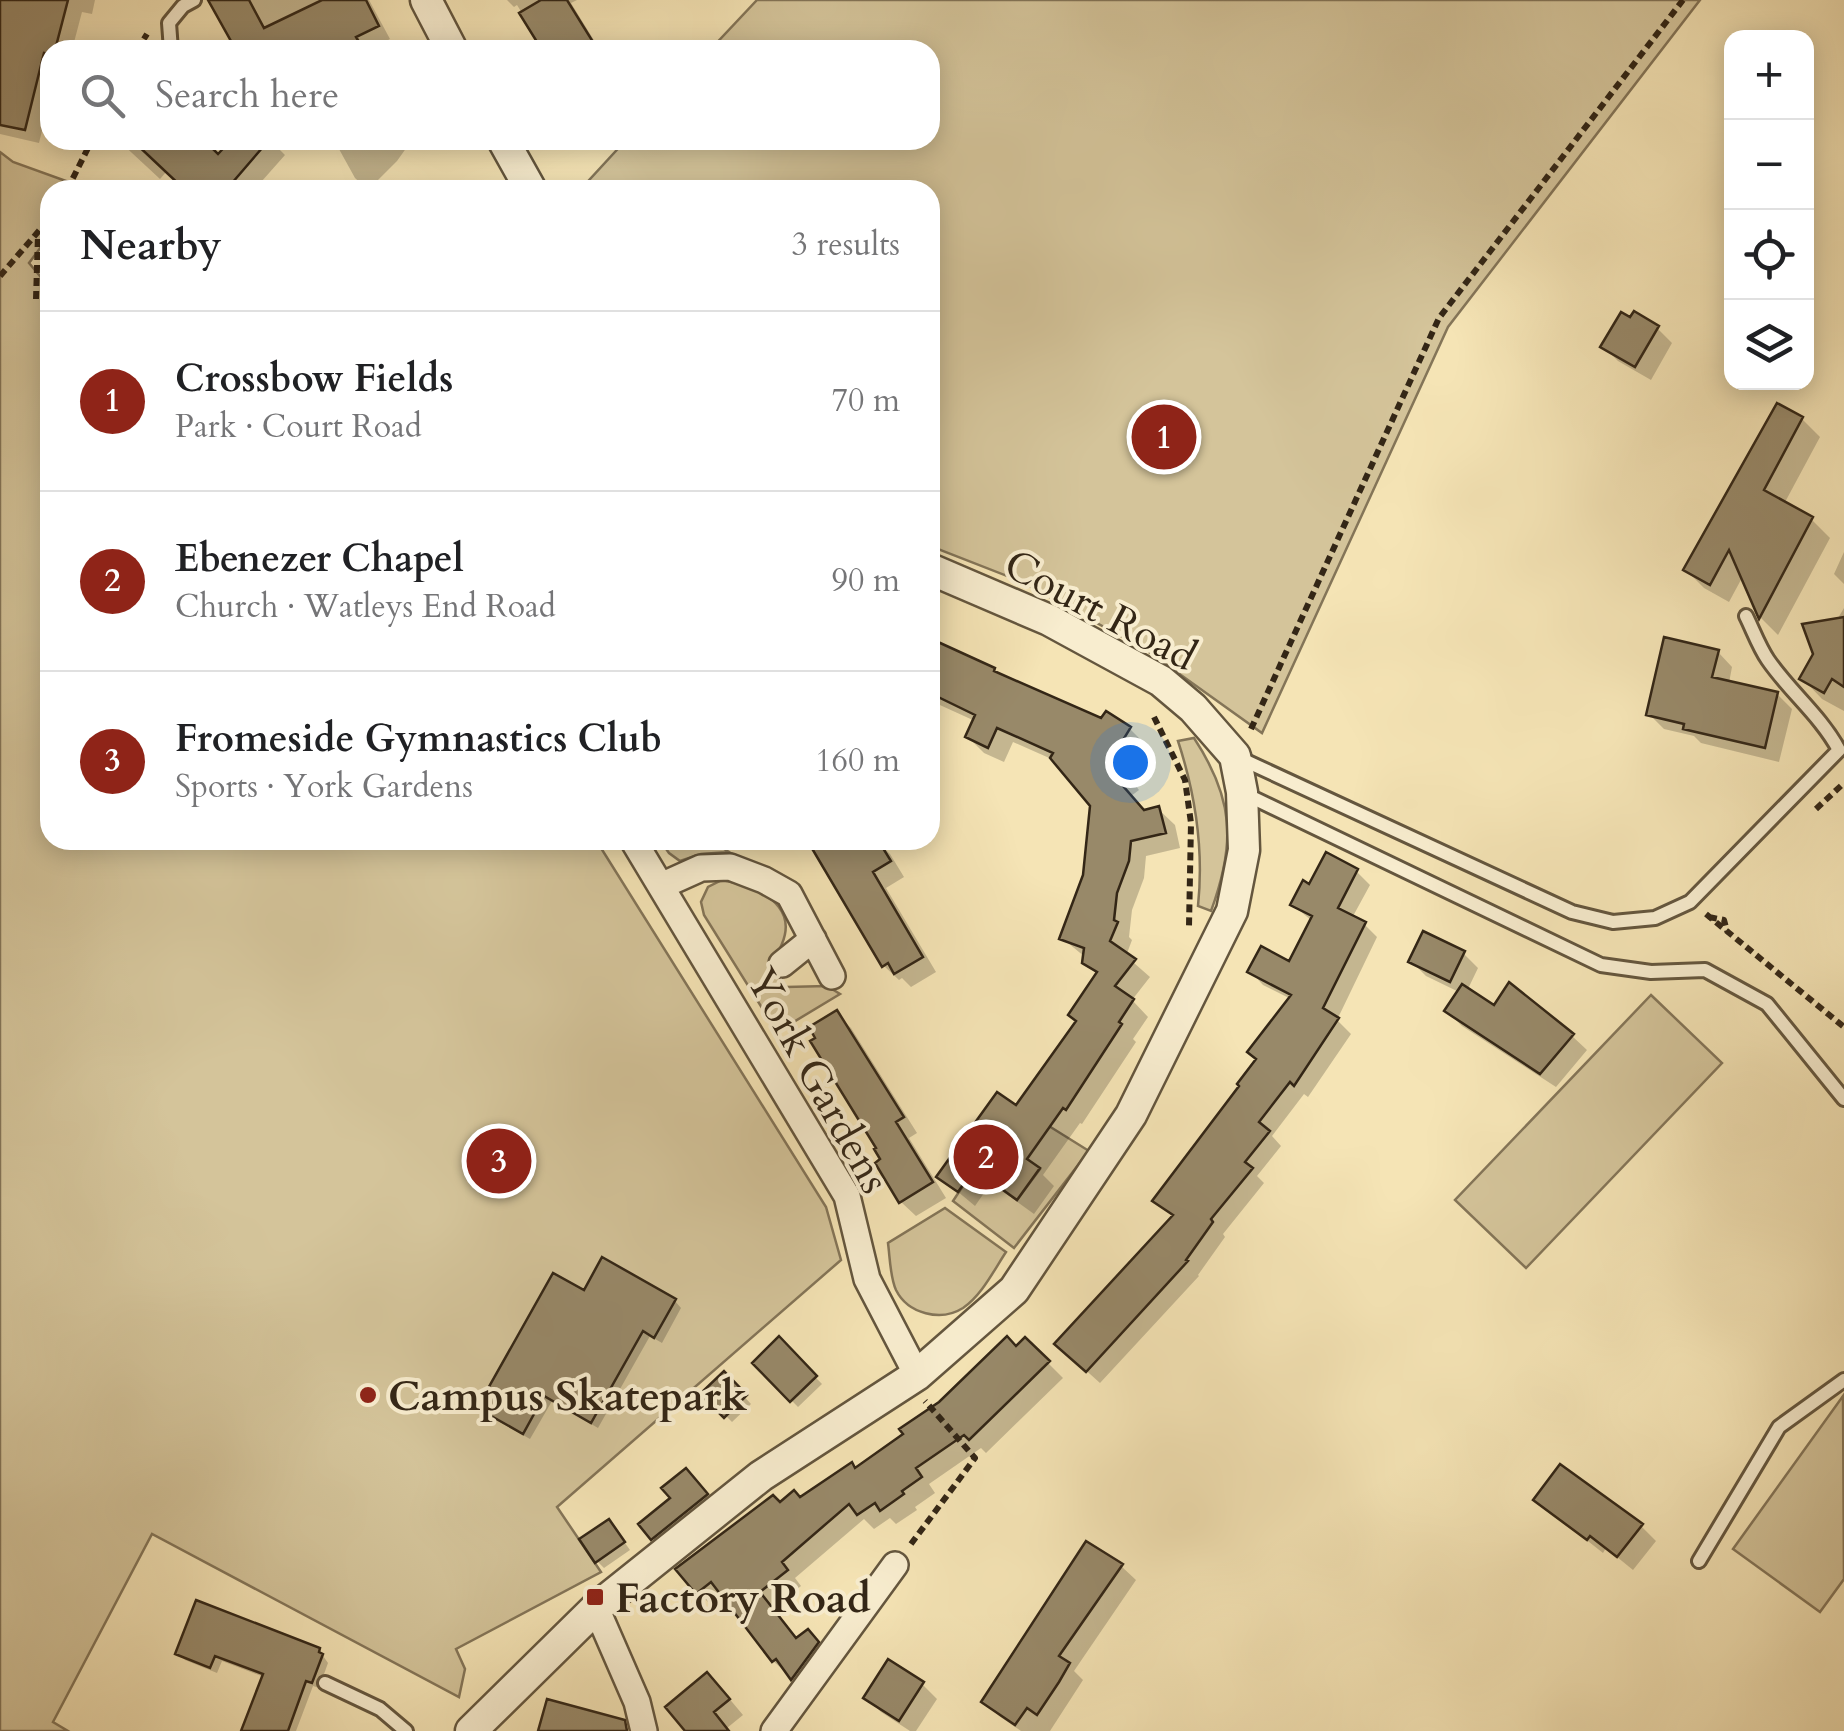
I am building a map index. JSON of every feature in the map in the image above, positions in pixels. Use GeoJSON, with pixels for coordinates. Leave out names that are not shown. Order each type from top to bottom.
{"type":"FeatureCollection","features":[{"type":"Feature","properties":{"kind":"street"},"geometry":{"type":"LineString","coordinates":[[426,0],[447,40]]}},
{"type":"Feature","properties":{"kind":"street"},"geometry":{"type":"LineString","coordinates":[[508,150],[522,180]]}},
{"type":"Feature","properties":{"kind":"street","name":"Court Road"},"geometry":{"type":"LineString","coordinates":[[940,574],[1049,620],[1161,681],[1192,708],[1235,756]]}},
{"type":"Feature","properties":{"kind":"street"},"geometry":{"type":"LineString","coordinates":[[471,1731],[596,1608],[761,1476],[912,1378],[1014,1290],[1131,1115],[1232,911],[1244,850],[1242,792],[1235,756]]}},
{"type":"Feature","properties":{"kind":"street","name":"York Gardens"},"geometry":{"type":"LineString","coordinates":[[639,850],[847,1196],[868,1280],[912,1378]]}},
{"type":"Feature","properties":{"kind":"street","name":"York Gardens"},"geometry":{"type":"LineString","coordinates":[[661,886],[701,868],[730,867],[789,894],[832,976]]}},
{"type":"Feature","properties":{"kind":"street","name":"York Gardens"},"geometry":{"type":"LineString","coordinates":[[782,964],[813,938]]}},
{"type":"Feature","properties":{"kind":"street"},"geometry":{"type":"LineString","coordinates":[[774,1731],[896,1565]]}},
{"type":"Feature","properties":{"kind":"street"},"geometry":{"type":"LineString","coordinates":[[596,1608],[637,1702],[644,1731]]}},
{"type":"Feature","properties":{"kind":"lane"},"geometry":{"type":"LineString","coordinates":[[170,40],[169,23],[183,6],[194,0]]}},
{"type":"Feature","properties":{"kind":"lane"},"geometry":{"type":"LineString","coordinates":[[1235,756],[1572,912],[1613,922],[1655,918],[1690,902],[1838,750],[1825,724],[1766,658],[1746,616]]}},
{"type":"Feature","properties":{"kind":"lane"},"geometry":{"type":"LineString","coordinates":[[1242,792],[1601,965],[1652,972],[1705,970],[1767,1004],[1844,1099]]}},
{"type":"Feature","properties":{"kind":"lane"},"geometry":{"type":"LineString","coordinates":[[1699,1561],[1779,1427],[1844,1380]]}},
{"type":"Feature","properties":{"kind":"lane"},"geometry":{"type":"LineString","coordinates":[[325,1683],[380,1708],[406,1731]]}},
{"type":"Feature","properties":{"kind":"path"},"geometry":{"type":"LineString","coordinates":[[1235,756],[1253,727],[1439,318],[1682,0]]}},
{"type":"Feature","properties":{"kind":"path"},"geometry":{"type":"LineString","coordinates":[[72,180],[87,150]]}},
{"type":"Feature","properties":{"kind":"path"},"geometry":{"type":"LineString","coordinates":[[0,276],[40,231]]}},
{"type":"Feature","properties":{"kind":"path"},"geometry":{"type":"LineString","coordinates":[[36,299],[38,234]]}},
{"type":"Feature","properties":{"kind":"path"},"geometry":{"type":"LineString","coordinates":[[1150,710],[1185,780],[1191,823],[1188,938]]}},
{"type":"Feature","properties":{"kind":"path"},"geometry":{"type":"LineString","coordinates":[[1690,902],[1844,1027]]}},
{"type":"Feature","properties":{"kind":"path"},"geometry":{"type":"LineString","coordinates":[[896,1565],[975,1458],[912,1378]]}},
{"type":"Feature","properties":{"kind":"shaded area"},"geometry":{"type":"Polygon","coordinates":[[[757,0],[1700,0],[1448,327],[1262,733],[1146,650],[1020,581],[940,550],[940,180],[589,180],[617,150],[940,150],[940,40],[719,40],[757,0]]]}},
{"type":"Feature","properties":{"kind":"shaded area"},"geometry":{"type":"Polygon","coordinates":[[[0,152],[13,162],[63,180],[40,180],[40,248],[29,263],[40,276],[40,850],[602,850],[826,1207],[841,1260],[557,1507],[601,1572],[456,1649],[465,1669],[459,1697],[152,1534],[53,1722],[68,1731],[0,1731],[0,152]]]}},
{"type":"Feature","properties":{"kind":"shaded area"},"geometry":{"type":"Polygon","coordinates":[[[1194,738],[1217,781],[1227,822],[1225,864],[1211,911],[1198,906],[1197,823],[1178,741],[1194,738]]]}},
{"type":"Feature","properties":{"kind":"shaded area"},"geometry":{"type":"Polygon","coordinates":[[[667,850],[729,852],[701,854],[680,861],[667,850]]]}},
{"type":"Feature","properties":{"kind":"shaded area"},"geometry":{"type":"Polygon","coordinates":[[[722,880],[756,890],[779,907],[785,931],[770,964],[786,987],[827,986],[840,994],[777,1032],[704,915],[701,902],[708,887],[722,880]]]}},
{"type":"Feature","properties":{"kind":"shaded area"},"geometry":{"type":"Polygon","coordinates":[[[1651,995],[1722,1063],[1526,1268],[1455,1200],[1651,995]]]}},
{"type":"Feature","properties":{"kind":"shaded area"},"geometry":{"type":"Polygon","coordinates":[[[1020,1108],[1089,1151],[1014,1248],[953,1201],[974,1169],[1017,1200],[1040,1169],[998,1138],[1020,1108]]]}},
{"type":"Feature","properties":{"kind":"shaded area"},"geometry":{"type":"Polygon","coordinates":[[[945,1208],[1006,1252],[970,1303],[954,1312],[935,1315],[917,1310],[901,1298],[892,1279],[888,1243],[945,1208]]]}},
{"type":"Feature","properties":{"kind":"shaded area"},"geometry":{"type":"Polygon","coordinates":[[[1843,1396],[1844,1579],[1820,1612],[1733,1549],[1843,1396]]]}},
{"type":"Feature","properties":{"kind":"building"},"geometry":{"type":"Polygon","coordinates":[[[0,0],[68,0],[58,40],[40,40],[40,69],[25,130],[0,125],[0,0]]]}},
{"type":"Feature","properties":{"kind":"building"},"geometry":{"type":"Polygon","coordinates":[[[208,0],[249,0],[264,28],[322,0],[366,0],[379,26],[356,37],[358,40],[230,40],[208,0]]]}},
{"type":"Feature","properties":{"kind":"building"},"geometry":{"type":"Polygon","coordinates":[[[541,0],[567,0],[592,40],[536,40],[519,13],[541,0]]]}},
{"type":"Feature","properties":{"kind":"building"},"geometry":{"type":"Polygon","coordinates":[[[143,150],[214,150],[218,154],[222,150],[260,150],[235,180],[174,180],[143,150]]]}},
{"type":"Feature","properties":{"kind":"building"},"geometry":{"type":"Polygon","coordinates":[[[1634,311],[1659,326],[1635,367],[1600,347],[1621,312],[1630,317],[1634,311]]]}},
{"type":"Feature","properties":{"kind":"building"},"geometry":{"type":"Polygon","coordinates":[[[1777,403],[1803,417],[1764,490],[1813,517],[1759,619],[1729,550],[1710,585],[1683,570],[1777,403]]]}},
{"type":"Feature","properties":{"kind":"building"},"geometry":{"type":"Polygon","coordinates":[[[1844,617],[1844,687],[1832,679],[1824,693],[1799,679],[1813,654],[1802,624],[1844,617]]]}},
{"type":"Feature","properties":{"kind":"building"},"geometry":{"type":"Polygon","coordinates":[[[1664,637],[1719,650],[1712,677],[1778,692],[1765,748],[1683,729],[1684,724],[1646,715],[1664,637]]]}},
{"type":"Feature","properties":{"kind":"building"},"geometry":{"type":"Polygon","coordinates":[[[940,643],[1101,718],[1106,711],[1131,727],[1112,758],[1125,772],[1117,779],[1144,810],[1159,806],[1166,833],[1131,841],[1129,861],[1117,893],[1114,920],[1118,922],[1110,941],[1136,959],[1115,986],[1134,999],[1066,1110],[1063,1108],[1027,1159],[1040,1168],[1017,1200],[974,1169],[958,1192],[936,1177],[997,1092],[1016,1105],[1076,1021],[1068,1015],[1097,972],[1082,963],[1084,948],[1059,939],[1083,875],[1090,806],[1050,758],[1053,753],[997,728],[988,748],[965,737],[975,715],[940,698],[940,643]]]}},
{"type":"Feature","properties":{"kind":"building"},"geometry":{"type":"Polygon","coordinates":[[[813,850],[884,850],[891,861],[873,872],[923,957],[894,974],[888,963],[882,967],[813,850]]]}},
{"type":"Feature","properties":{"kind":"building"},"geometry":{"type":"Polygon","coordinates":[[[1326,852],[1358,869],[1338,908],[1366,922],[1323,1008],[1339,1018],[1294,1086],[1290,1082],[1259,1122],[1270,1131],[1245,1162],[1253,1168],[1211,1219],[1213,1222],[1188,1261],[1086,1372],[1054,1344],[1173,1215],[1152,1201],[1239,1086],[1256,1059],[1247,1052],[1291,995],[1247,972],[1261,946],[1289,961],[1312,916],[1290,905],[1303,880],[1309,884],[1326,852]]]}},
{"type":"Feature","properties":{"kind":"building"},"geometry":{"type":"Polygon","coordinates":[[[1423,931],[1465,951],[1450,982],[1408,962],[1423,931]]]}},
{"type":"Feature","properties":{"kind":"building"},"geometry":{"type":"Polygon","coordinates":[[[1509,982],[1574,1034],[1540,1074],[1444,1011],[1462,984],[1494,1005],[1509,982]]]}},
{"type":"Feature","properties":{"kind":"building"},"geometry":{"type":"Polygon","coordinates":[[[837,1010],[904,1117],[896,1122],[933,1182],[899,1203],[875,1163],[880,1159],[876,1148],[810,1041],[815,1038],[809,1027],[837,1010]]]}},
{"type":"Feature","properties":{"kind":"building"},"geometry":{"type":"Polygon","coordinates":[[[602,1257],[676,1299],[654,1338],[643,1331],[591,1423],[544,1396],[523,1434],[477,1408],[553,1273],[584,1290],[602,1257]]]}},
{"type":"Feature","properties":{"kind":"building"},"geometry":{"type":"Polygon","coordinates":[[[779,1336],[817,1376],[790,1402],[752,1363],[779,1336]]]}},
{"type":"Feature","properties":{"kind":"building"},"geometry":{"type":"Polygon","coordinates":[[[1007,1336],[1016,1346],[1025,1337],[1050,1361],[969,1440],[964,1435],[916,1468],[922,1477],[902,1491],[904,1494],[880,1511],[875,1503],[857,1515],[849,1504],[782,1562],[788,1570],[760,1592],[796,1638],[808,1629],[819,1642],[791,1680],[776,1659],[772,1662],[711,1582],[696,1594],[675,1569],[773,1495],[780,1502],[794,1490],[800,1497],[852,1462],[855,1468],[903,1434],[899,1429],[939,1402],[1007,1336]]]}},
{"type":"Feature","properties":{"kind":"building"},"geometry":{"type":"Polygon","coordinates":[[[724,1371],[747,1395],[724,1418],[700,1394],[724,1371]]]}},
{"type":"Feature","properties":{"kind":"building"},"geometry":{"type":"Polygon","coordinates":[[[1560,1464],[1643,1524],[1617,1557],[1533,1500],[1560,1464]]]}},
{"type":"Feature","properties":{"kind":"building"},"geometry":{"type":"Polygon","coordinates":[[[686,1468],[708,1494],[651,1540],[638,1524],[670,1498],[661,1488],[686,1468]]]}},
{"type":"Feature","properties":{"kind":"building"},"geometry":{"type":"Polygon","coordinates":[[[609,1519],[625,1542],[595,1563],[579,1539],[609,1519]]]}},
{"type":"Feature","properties":{"kind":"building"},"geometry":{"type":"Polygon","coordinates":[[[1086,1541],[1123,1564],[1059,1656],[1070,1663],[1037,1715],[1027,1708],[1015,1725],[981,1702],[1086,1541]]]}},
{"type":"Feature","properties":{"kind":"building"},"geometry":{"type":"Polygon","coordinates":[[[196,1600],[320,1648],[323,1654],[312,1683],[306,1681],[288,1731],[241,1731],[263,1674],[215,1656],[210,1668],[175,1654],[196,1600]]]}},
{"type":"Feature","properties":{"kind":"building"},"geometry":{"type":"Polygon","coordinates":[[[888,1659],[924,1682],[899,1721],[863,1698],[888,1659]]]}},
{"type":"Feature","properties":{"kind":"building"},"geometry":{"type":"Polygon","coordinates":[[[707,1672],[730,1699],[714,1712],[729,1731],[685,1731],[665,1707],[707,1672]]]}},
{"type":"Feature","properties":{"kind":"building"},"geometry":{"type":"Polygon","coordinates":[[[547,1699],[625,1720],[627,1731],[538,1731],[547,1699]]]}},
{"type":"Feature","properties":{"kind":"place","name":"Crossbow Fields"},"geometry":{"type":"Point","coordinates":[1164,437]}},
{"type":"Feature","properties":{"kind":"place","name":"Ebenezer Chapel"},"geometry":{"type":"Point","coordinates":[986,1157]}},
{"type":"Feature","properties":{"kind":"place","name":"Fromeside Gymnastics Club"},"geometry":{"type":"Point","coordinates":[499,1161]}},
{"type":"Feature","properties":{"kind":"place","name":"Campus Skatepark"},"geometry":{"type":"Point","coordinates":[368,1395]}},
{"type":"Feature","properties":{"kind":"place","name":"Factory Road"},"geometry":{"type":"Point","coordinates":[595,1597]}}]}
